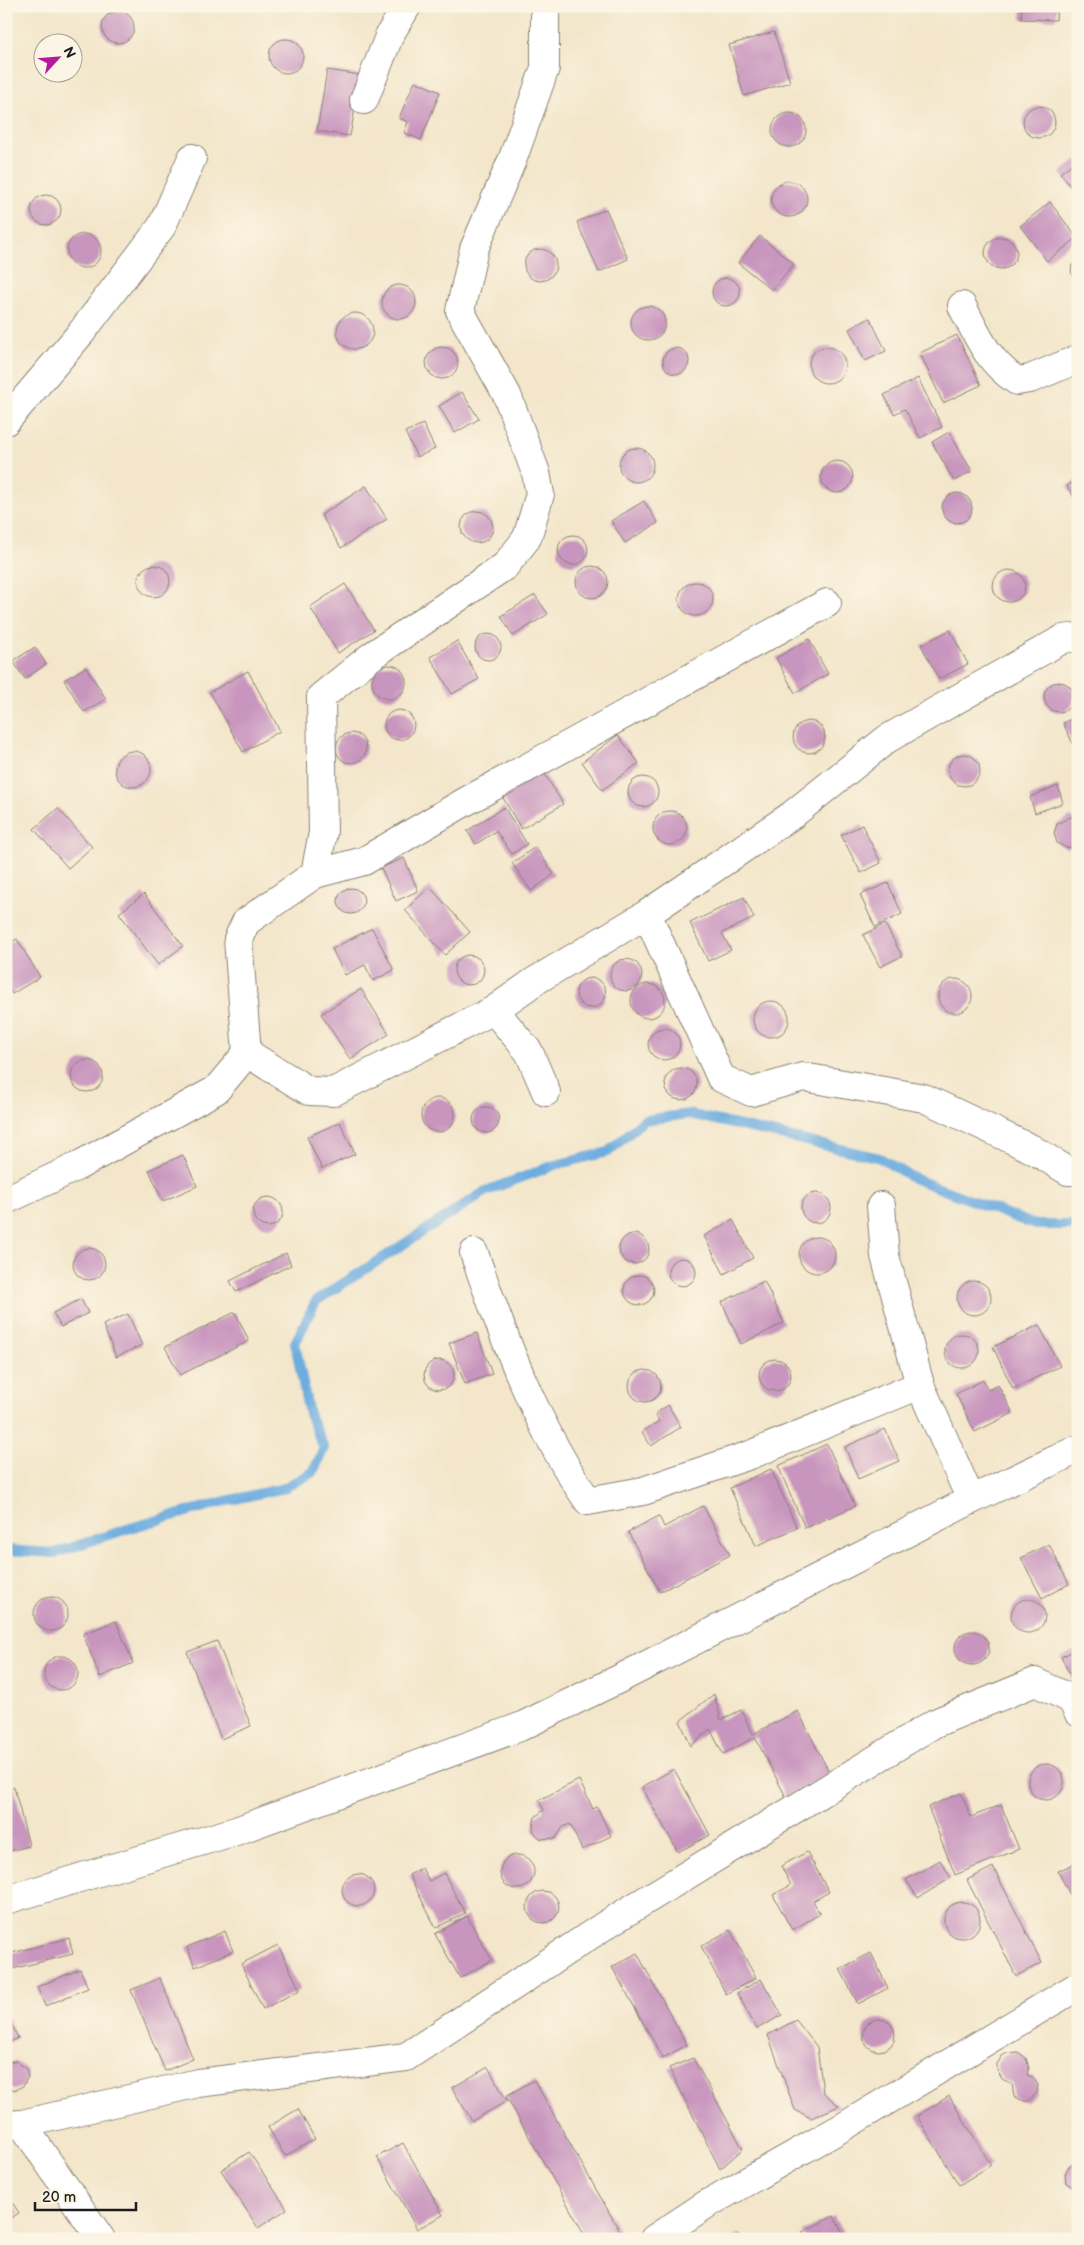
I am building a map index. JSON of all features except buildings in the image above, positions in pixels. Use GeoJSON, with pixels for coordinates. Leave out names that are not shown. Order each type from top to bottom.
{"type":"FeatureCollection","features":[{"type":"Feature","properties":{"kind":"street"},"geometry":{"type":"LineString","coordinates":[[364,100],[390,34],[407,6]]}},
{"type":"Feature","properties":{"kind":"street"},"geometry":{"type":"LineString","coordinates":[[315,874],[323,832],[320,697],[373,655],[505,566],[527,538],[540,494],[536,473],[507,396],[460,311],[474,248],[513,158],[546,68],[545,6]]}},
{"type":"Feature","properties":{"kind":"street"},"geometry":{"type":"LineString","coordinates":[[6,421],[81,334],[162,226],[192,158]]}},
{"type":"Feature","properties":{"kind":"street"},"geometry":{"type":"LineString","coordinates":[[962,306],[985,349],[1000,370],[1017,381],[1030,379],[1078,359]]}},
{"type":"Feature","properties":{"kind":"street"},"geometry":{"type":"LineString","coordinates":[[6,1200],[76,1167],[216,1090],[246,1053],[238,939],[246,922],[315,874],[364,860],[462,803],[827,603]]}},
{"type":"Feature","properties":{"kind":"street"},"geometry":{"type":"LineString","coordinates":[[246,1053],[309,1091],[333,1092],[494,1010],[535,981],[647,914],[792,815],[887,740],[1063,639],[1078,636]]}},
{"type":"Feature","properties":{"kind":"street"},"geometry":{"type":"LineString","coordinates":[[647,914],[721,1078],[751,1092],[803,1077],[924,1098],[1032,1149],[1068,1171],[1078,1171]]}},
{"type":"Feature","properties":{"kind":"street"},"geometry":{"type":"LineString","coordinates":[[494,1010],[529,1052],[546,1092]]}},
{"type":"Feature","properties":{"kind":"street"},"geometry":{"type":"LineString","coordinates":[[880,1206],[885,1256],[920,1385],[971,1500]]}},
{"type":"Feature","properties":{"kind":"street"},"geometry":{"type":"LineString","coordinates":[[474,1253],[501,1329],[544,1427],[564,1467],[588,1501],[643,1491],[750,1455],[920,1385]]}},
{"type":"Feature","properties":{"kind":"street"},"geometry":{"type":"LineString","coordinates":[[6,1900],[236,1831],[520,1727],[621,1678],[971,1500],[1078,1449]]}},
{"type":"Feature","properties":{"kind":"street"},"geometry":{"type":"LineString","coordinates":[[100,2239],[14,2124],[198,2083],[406,2058],[607,1924],[935,1723],[1035,1682],[1071,1699],[1078,1712]]}},
{"type":"Feature","properties":{"kind":"street"},"geometry":{"type":"LineString","coordinates":[[654,2239],[707,2204],[844,2127],[1078,1986]]}},
{"type":"Feature","properties":{"kind":"waterway"},"geometry":{"type":"LineString","coordinates":[[6,1550],[55,1553],[130,1528],[222,1502],[284,1488],[313,1472],[324,1448],[309,1414],[295,1343],[316,1301],[486,1191],[555,1165],[608,1152],[644,1120],[689,1114],[880,1158],[913,1178],[1035,1225],[1078,1225]]}}]}
